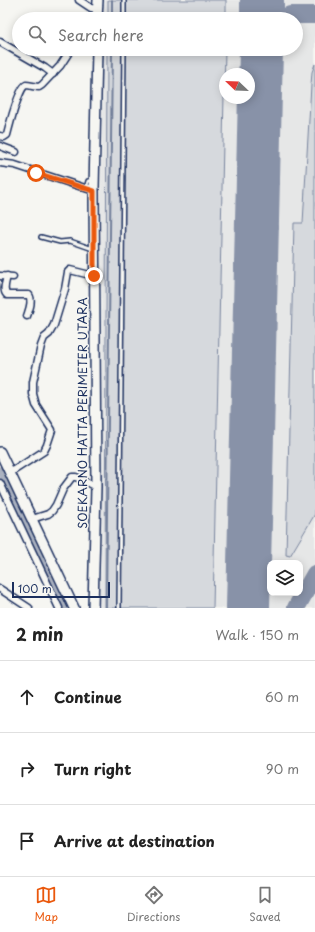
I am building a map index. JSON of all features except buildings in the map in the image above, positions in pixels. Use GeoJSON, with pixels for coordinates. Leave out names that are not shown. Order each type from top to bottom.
{"type":"FeatureCollection","features":[{"type":"Feature","properties":{"kind":"main road","name":"SOEKARNO HATTA PERIMETER UTARA"},"geometry":{"type":"LineString","coordinates":[[93,608],[96,487],[95,250],[92,187],[97,56]]}},
{"type":"Feature","properties":{"kind":"main road"},"geometry":{"type":"LineString","coordinates":[[0,452],[32,518],[41,542],[74,608]]}},
{"type":"Feature","properties":{"kind":"street"},"geometry":{"type":"LineString","coordinates":[[78,0],[96,12]]}},
{"type":"Feature","properties":{"kind":"street"},"geometry":{"type":"LineString","coordinates":[[1,44],[12,50]]}},
{"type":"Feature","properties":{"kind":"street"},"geometry":{"type":"LineString","coordinates":[[23,56],[53,74]]}},
{"type":"Feature","properties":{"kind":"street"},"geometry":{"type":"LineString","coordinates":[[0,136],[4,137],[7,135],[17,102],[24,87],[27,85],[39,87],[53,74],[66,56]]}},
{"type":"Feature","properties":{"kind":"street"},"geometry":{"type":"LineString","coordinates":[[0,146],[16,152]]}},
{"type":"Feature","properties":{"kind":"street"},"geometry":{"type":"LineString","coordinates":[[0,164],[14,165],[92,187]]}},
{"type":"Feature","properties":{"kind":"street"},"geometry":{"type":"LineString","coordinates":[[10,474],[44,450],[52,430],[36,405],[33,394],[33,382],[41,346],[44,338],[49,334],[54,325],[65,289],[68,272],[70,270],[94,276]]}},
{"type":"Feature","properties":{"kind":"street"},"geometry":{"type":"LineString","coordinates":[[0,276],[10,277],[4,290],[7,295],[31,296],[32,300],[27,316]]}},
{"type":"Feature","properties":{"kind":"street"},"geometry":{"type":"LineString","coordinates":[[32,518],[48,514],[52,511],[63,489],[72,477],[76,477],[96,487]]}},
{"type":"Feature","properties":{"kind":"street"},"geometry":{"type":"LineString","coordinates":[[0,483],[32,547],[59,608]]}},
{"type":"Feature","properties":{"kind":"street"},"geometry":{"type":"LineString","coordinates":[[32,547],[41,542]]}},
{"type":"Feature","properties":{"kind":"street"},"geometry":{"type":"LineString","coordinates":[[0,589],[29,608]]}},
{"type":"Feature","properties":{"kind":"lane"},"geometry":{"type":"LineString","coordinates":[[124,0],[124,12]]}},
{"type":"Feature","properties":{"kind":"lane"},"geometry":{"type":"LineString","coordinates":[[119,608],[124,56]]}},
{"type":"Feature","properties":{"kind":"lane"},"geometry":{"type":"LineString","coordinates":[[41,237],[60,242],[70,241],[95,250]]}},
{"type":"Feature","properties":{"kind":"shaded area"},"geometry":{"type":"Polygon","coordinates":[[[104,0],[315,0],[315,608],[99,608],[102,430],[101,195],[103,56],[303,56],[303,12],[103,12],[104,0]]]}},
{"type":"Feature","properties":{"kind":"shaded area"},"geometry":{"type":"Polygon","coordinates":[[[108,0],[226,0],[226,12],[108,12],[108,0]]]}},
{"type":"Feature","properties":{"kind":"shaded area"},"geometry":{"type":"Polygon","coordinates":[[[107,56],[225,56],[225,68],[219,68],[219,104],[224,104],[213,608],[105,608],[107,56]]]}},
{"type":"Feature","properties":{"kind":"shaded area"},"geometry":{"type":"Polygon","coordinates":[[[315,64],[315,514],[290,556],[286,555],[294,223],[303,223],[311,85],[312,72],[315,64]]]}},
{"type":"Feature","properties":{"kind":"waterway"},"geometry":{"type":"LineString","coordinates":[[112,0],[112,12]]}},
{"type":"Feature","properties":{"kind":"waterway"},"geometry":{"type":"LineString","coordinates":[[106,608],[112,56]]}},
{"type":"Feature","properties":{"kind":"waterway"},"geometry":{"type":"LineString","coordinates":[[0,470],[64,608]]}},
{"type":"Feature","properties":{"kind":"taxiway"},"geometry":{"type":"LineString","coordinates":[[303,15],[315,15]]}},
{"type":"Feature","properties":{"kind":"taxiway"},"geometry":{"type":"LineString","coordinates":[[261,56],[261,61]]}},
{"type":"Feature","properties":{"kind":"taxiway"},"geometry":{"type":"LineString","coordinates":[[296,608],[315,574]]}},
{"type":"Feature","properties":{"kind":"runway"},"geometry":{"type":"LineString","coordinates":[[262,1],[262,12]]}},
{"type":"Feature","properties":{"kind":"runway"},"geometry":{"type":"LineString","coordinates":[[248,608],[261,56]]}},
{"type":"Feature","properties":{"kind":"route"},"geometry":{"type":"LineString","coordinates":[[36,173],[94,191],[94,276]]}}]}
